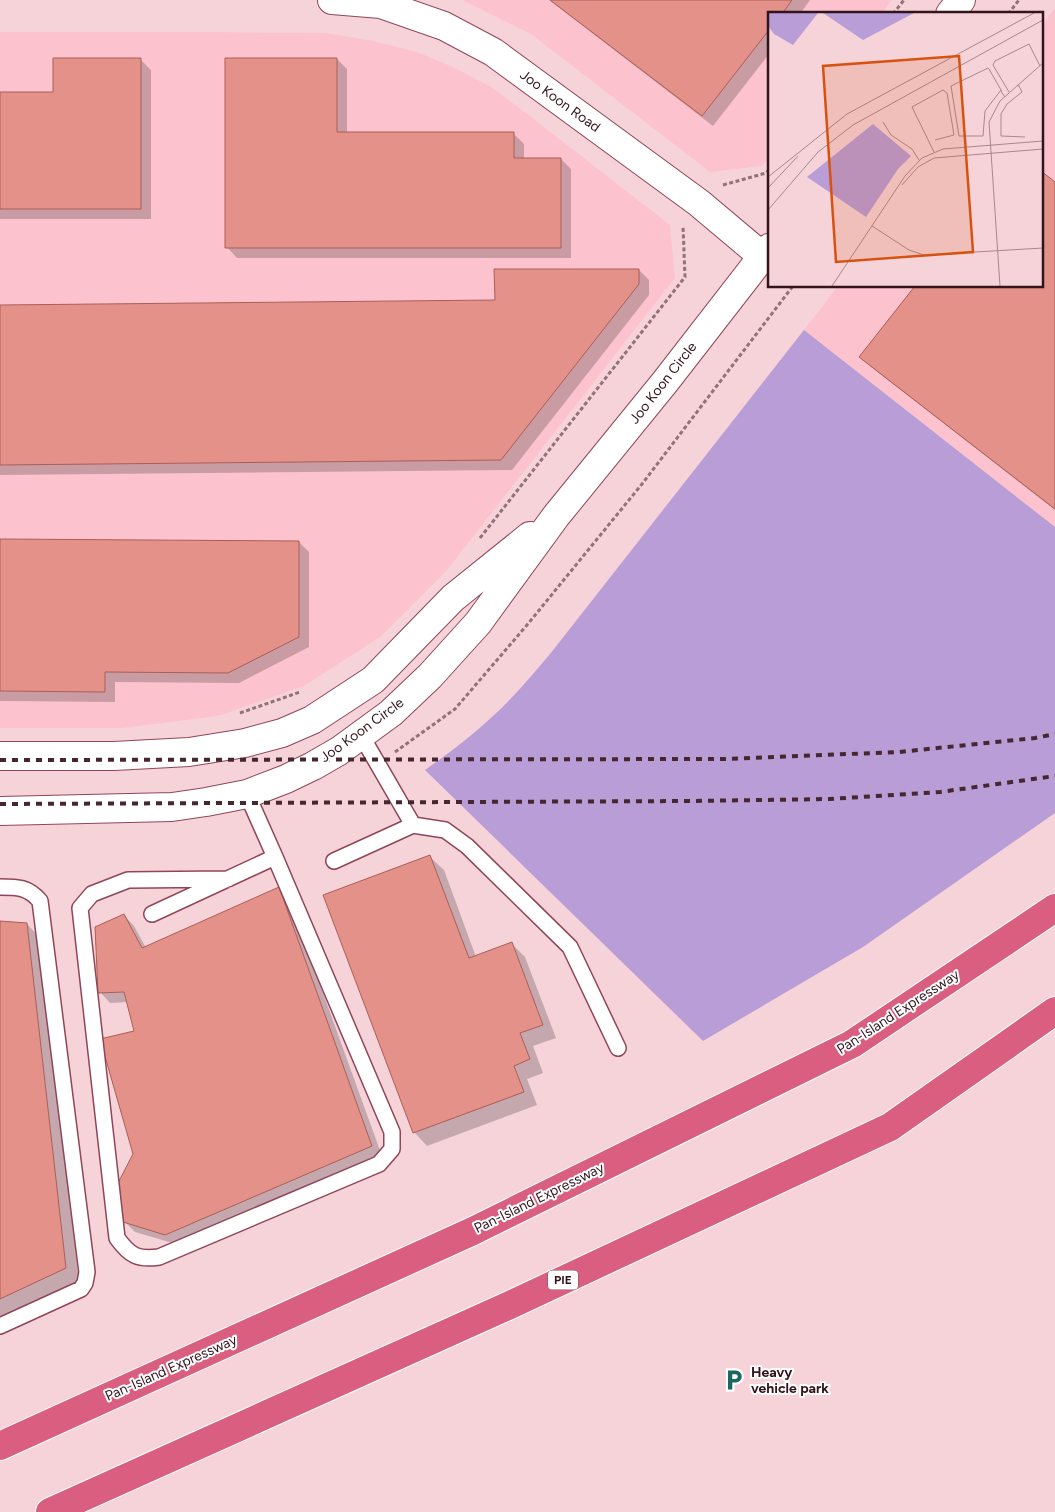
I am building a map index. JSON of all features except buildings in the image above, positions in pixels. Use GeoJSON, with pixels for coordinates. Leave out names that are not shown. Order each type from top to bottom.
{"type":"FeatureCollection","features":[{"type":"Feature","properties":{"kind":"highway","name":"Pan-Island Expressway"},"geometry":{"type":"LineString","coordinates":[[0,1446],[473,1231],[852,1044],[1055,908]]}},
{"type":"Feature","properties":{"kind":"highway","name":"PIE"},"geometry":{"type":"LineString","coordinates":[[50,1512],[510,1305],[890,1127],[1055,1011]]}},
{"type":"Feature","properties":{"kind":"street","name":"Joo Koon Road"},"geometry":{"type":"LineString","coordinates":[[332,0],[380,4],[444,26],[493,52],[766,252]]}},
{"type":"Feature","properties":{"kind":"street"},"geometry":{"type":"LineString","coordinates":[[952,12],[961,0]]}},
{"type":"Feature","properties":{"kind":"street","name":"Joo Koon Circle"},"geometry":{"type":"LineString","coordinates":[[0,810],[172,807],[247,794],[313,766],[339,751],[361,735],[391,713],[430,676],[478,623],[556,516],[666,382],[766,252]]}},
{"type":"Feature","properties":{"kind":"street","name":"Joo Koon Circle"},"geometry":{"type":"LineString","coordinates":[[0,756],[114,756],[189,752],[245,743],[282,733],[312,720],[372,680],[453,598],[556,516]]}},
{"type":"Feature","properties":{"kind":"lane"},"geometry":{"type":"LineString","coordinates":[[361,735],[413,825]]}},
{"type":"Feature","properties":{"kind":"lane"},"geometry":{"type":"LineString","coordinates":[[228,879],[128,880],[92,894],[80,908],[117,1238],[126,1251],[145,1259],[160,1257],[379,1164],[392,1149],[392,1132],[276,857],[247,794]]}},
{"type":"Feature","properties":{"kind":"lane"},"geometry":{"type":"LineString","coordinates":[[334,861],[413,825],[445,830],[467,846],[570,948],[618,1048]]}},
{"type":"Feature","properties":{"kind":"lane"},"geometry":{"type":"LineString","coordinates":[[152,914],[276,857]]}},
{"type":"Feature","properties":{"kind":"lane"},"geometry":{"type":"LineString","coordinates":[[0,887],[18,887],[32,892],[40,901],[88,1272],[81,1289],[0,1326]]}},
{"type":"Feature","properties":{"kind":"path"},"geometry":{"type":"LineString","coordinates":[[895,12],[904,0]]}},
{"type":"Feature","properties":{"kind":"path"},"geometry":{"type":"LineString","coordinates":[[1009,12],[1018,0]]}},
{"type":"Feature","properties":{"kind":"path"},"geometry":{"type":"LineString","coordinates":[[475,544],[685,277],[682,227],[699,203],[711,188],[768,171]]}},
{"type":"Feature","properties":{"kind":"path"},"geometry":{"type":"LineString","coordinates":[[239,713],[305,690]]}},
{"type":"Feature","properties":{"kind":"shaded area"},"geometry":{"type":"Polygon","coordinates":[[[462,0],[892,0],[883,12],[768,12],[768,159],[762,166],[710,172],[531,34],[462,0]]]}},
{"type":"Feature","properties":{"kind":"shaded area"},"geometry":{"type":"Polygon","coordinates":[[[1055,8],[1055,527],[804,330],[836,288],[1042,288],[1042,25],[1055,8]]]}},
{"type":"Feature","properties":{"kind":"shaded area"},"geometry":{"type":"Polygon","coordinates":[[[0,32],[325,33],[374,41],[417,52],[455,68],[491,87],[670,225],[675,278],[447,570],[380,637],[304,686],[218,716],[123,728],[0,728],[0,32]]]}},
{"type":"Feature","properties":{"kind":"shaded area"},"geometry":{"type":"Polygon","coordinates":[[[804,330],[1055,527],[1055,813],[863,947],[703,1041],[425,770],[461,744],[486,722],[532,675],[804,330]]]}},
{"type":"Feature","properties":{"kind":"railway"},"geometry":{"type":"LineString","coordinates":[[0,760],[723,759],[899,752],[1035,738],[1055,734]]}},
{"type":"Feature","properties":{"kind":"railway"},"geometry":{"type":"LineString","coordinates":[[0,804],[830,799],[940,792],[1055,776]]}},
{"type":"Feature","properties":{"kind":"place","name":"Heavy vehicle park"},"geometry":{"type":"Point","coordinates":[734,1380]}}]}
